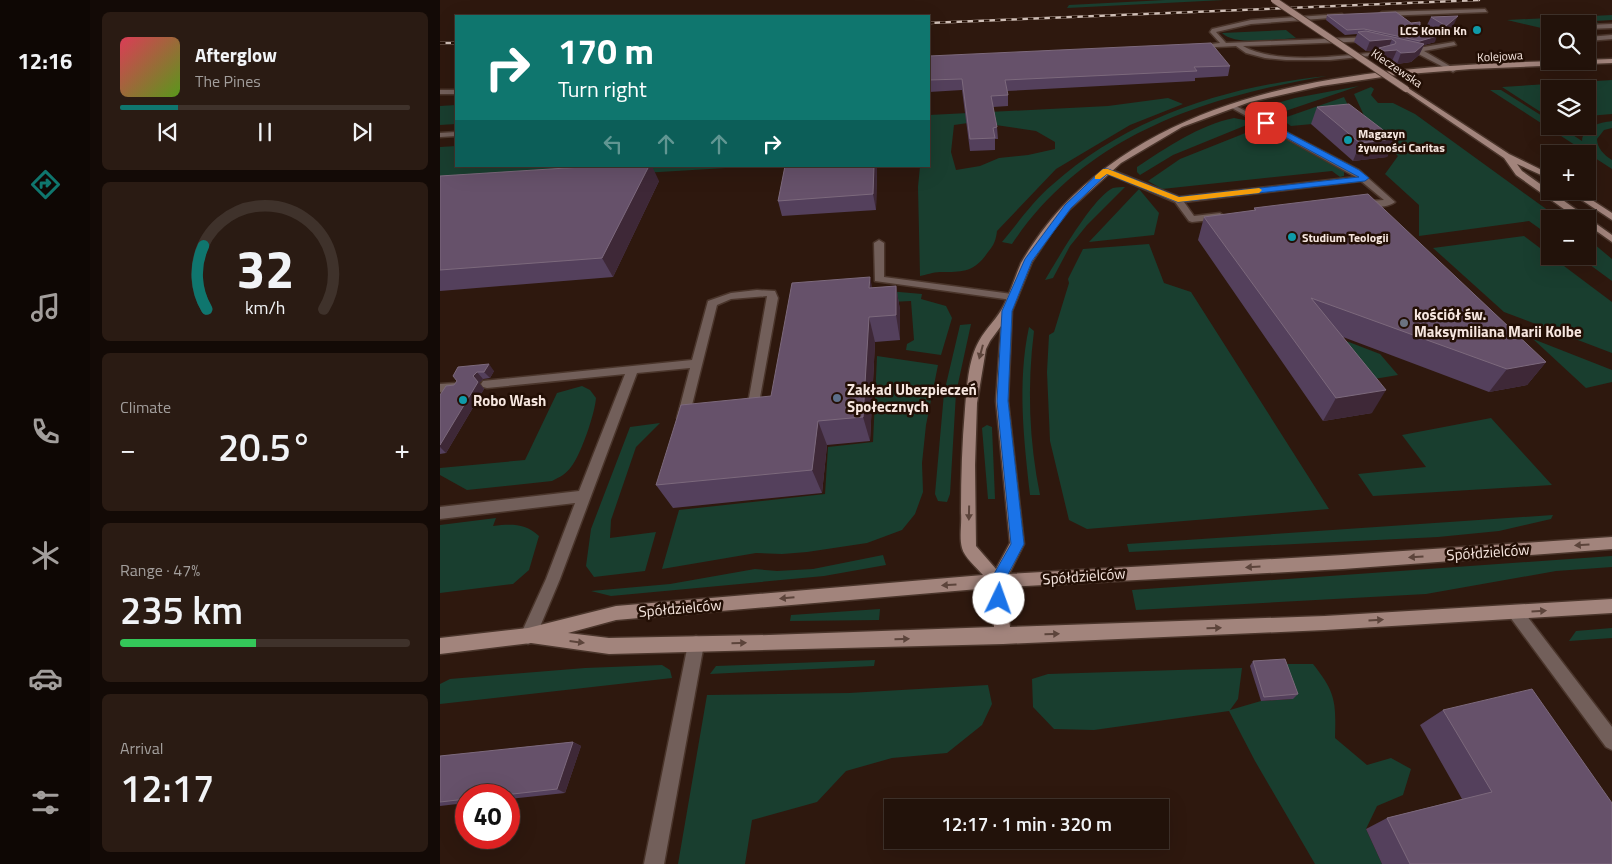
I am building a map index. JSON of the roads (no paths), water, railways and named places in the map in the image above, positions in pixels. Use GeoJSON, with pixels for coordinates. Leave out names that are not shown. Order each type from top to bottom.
{"type":"FeatureCollection","features":[{"type":"Feature","properties":{"kind":"street","name":"Kleczewska"},"geometry":{"type":"LineString","coordinates":[[1274,0],[1506,156],[1541,173]]}},
{"type":"Feature","properties":{"kind":"street"},"geometry":{"type":"LineString","coordinates":[[1376,14],[1485,11]]}},
{"type":"Feature","properties":{"kind":"street"},"geometry":{"type":"LineString","coordinates":[[1224,44],[1213,32],[1214,30],[1251,22],[1352,15]]}},
{"type":"Feature","properties":{"kind":"street"},"geometry":{"type":"LineString","coordinates":[[1596,27],[1612,26]]}},
{"type":"Feature","properties":{"kind":"street"},"geometry":{"type":"LineString","coordinates":[[1596,38],[1612,37]]}},
{"type":"Feature","properties":{"kind":"street"},"geometry":{"type":"LineString","coordinates":[[1194,46],[1362,38],[1379,40]]}},
{"type":"Feature","properties":{"kind":"street"},"geometry":{"type":"LineString","coordinates":[[1438,39],[1446,44]]}},
{"type":"Feature","properties":{"kind":"street"},"geometry":{"type":"LineString","coordinates":[[1236,44],[1247,52],[1296,59],[1387,54]]}},
{"type":"Feature","properties":{"kind":"street"},"geometry":{"type":"LineString","coordinates":[[1400,44],[1418,50],[1453,70]]}},
{"type":"Feature","properties":{"kind":"street"},"geometry":{"type":"LineString","coordinates":[[1418,50],[1454,44]]}},
{"type":"Feature","properties":{"kind":"street","name":"Kolejowa"},"geometry":{"type":"LineString","coordinates":[[1596,61],[1612,61]]}},
{"type":"Feature","properties":{"kind":"street","name":"Kolejowa"},"geometry":{"type":"LineString","coordinates":[[1007,311],[1028,261],[1056,221],[1081,193],[1106,171],[1156,138],[1232,106],[1321,84],[1389,75],[1541,64]]}},
{"type":"Feature","properties":{"kind":"street"},"geometry":{"type":"LineString","coordinates":[[440,92],[455,92]]}},
{"type":"Feature","properties":{"kind":"street"},"geometry":{"type":"LineString","coordinates":[[1232,106],[1356,172],[1391,202],[1369,204],[1353,200]]}},
{"type":"Feature","properties":{"kind":"street"},"geometry":{"type":"LineString","coordinates":[[440,134],[455,134]]}},
{"type":"Feature","properties":{"kind":"street","name":"Kleczewska"},"geometry":{"type":"LineString","coordinates":[[1506,156],[1519,173],[1571,210]]}},
{"type":"Feature","properties":{"kind":"street"},"geometry":{"type":"LineString","coordinates":[[1106,171],[1178,200],[1365,178]]}},
{"type":"Feature","properties":{"kind":"street"},"geometry":{"type":"LineString","coordinates":[[1178,200],[1192,219],[1230,215]]}},
{"type":"Feature","properties":{"kind":"street"},"geometry":{"type":"LineString","coordinates":[[1586,200],[1612,216]]}},
{"type":"Feature","properties":{"kind":"street"},"geometry":{"type":"LineString","coordinates":[[1596,228],[1612,239]]}},
{"type":"Feature","properties":{"kind":"street"},"geometry":{"type":"LineString","coordinates":[[879,243],[879,279],[1012,297]]}},
{"type":"Feature","properties":{"kind":"street"},"geometry":{"type":"LineString","coordinates":[[771,293],[773,298],[754,411],[746,418],[688,423],[683,418],[698,363],[712,303],[716,299],[771,293]]}},
{"type":"Feature","properties":{"kind":"street"},"geometry":{"type":"LineString","coordinates":[[997,581],[1017,544],[1002,401],[1007,311]]}},
{"type":"Feature","properties":{"kind":"street"},"geometry":{"type":"LineString","coordinates":[[1003,636],[997,581],[969,548],[969,426],[975,376],[982,344],[1007,311]]}},
{"type":"Feature","properties":{"kind":"street"},"geometry":{"type":"LineString","coordinates":[[487,384],[698,363]]}},
{"type":"Feature","properties":{"kind":"street"},"geometry":{"type":"LineString","coordinates":[[528,636],[553,579],[633,369]]}},
{"type":"Feature","properties":{"kind":"street"},"geometry":{"type":"LineString","coordinates":[[440,388],[456,386]]}},
{"type":"Feature","properties":{"kind":"street"},"geometry":{"type":"LineString","coordinates":[[440,513],[584,496]]}},
{"type":"Feature","properties":{"kind":"street","name":"Spółdzielców"},"geometry":{"type":"LineString","coordinates":[[440,646],[528,636],[616,613],[997,581],[1344,562],[1612,543]]}},
{"type":"Feature","properties":{"kind":"street","name":"Spółdzielców"},"geometry":{"type":"LineString","coordinates":[[528,636],[609,646],[1003,636],[1325,623],[1612,606]]}},
{"type":"Feature","properties":{"kind":"street"},"geometry":{"type":"LineString","coordinates":[[1515,612],[1612,741]]}},
{"type":"Feature","properties":{"kind":"street"},"geometry":{"type":"LineString","coordinates":[[654,864],[696,644]]}},
{"type":"Feature","properties":{"kind":"railway"},"geometry":{"type":"LineString","coordinates":[[930,23],[1479,0]]}},
{"type":"Feature","properties":{"kind":"railway"},"geometry":{"type":"LineString","coordinates":[[440,43],[455,43]]}},
{"type":"Feature","properties":{"kind":"place","name":"LCS Konin Kn"},"geometry":{"type":"Point","coordinates":[1477,30]}},
{"type":"Feature","properties":{"kind":"place","name":"Magazyn żywności Caritas"},"geometry":{"type":"Point","coordinates":[1348,140]}},
{"type":"Feature","properties":{"kind":"place","name":"Studium Teologii"},"geometry":{"type":"Point","coordinates":[1292,237]}},
{"type":"Feature","properties":{"kind":"place","name":"kościół św. Maksymiliana Marii Kolbe"},"geometry":{"type":"Point","coordinates":[1404,323]}},
{"type":"Feature","properties":{"kind":"place","name":"Zakład Ubezpieczeń Społecznych"},"geometry":{"type":"Point","coordinates":[837,398]}},
{"type":"Feature","properties":{"kind":"place","name":"Robo Wash"},"geometry":{"type":"Point","coordinates":[463,400]}}]}
